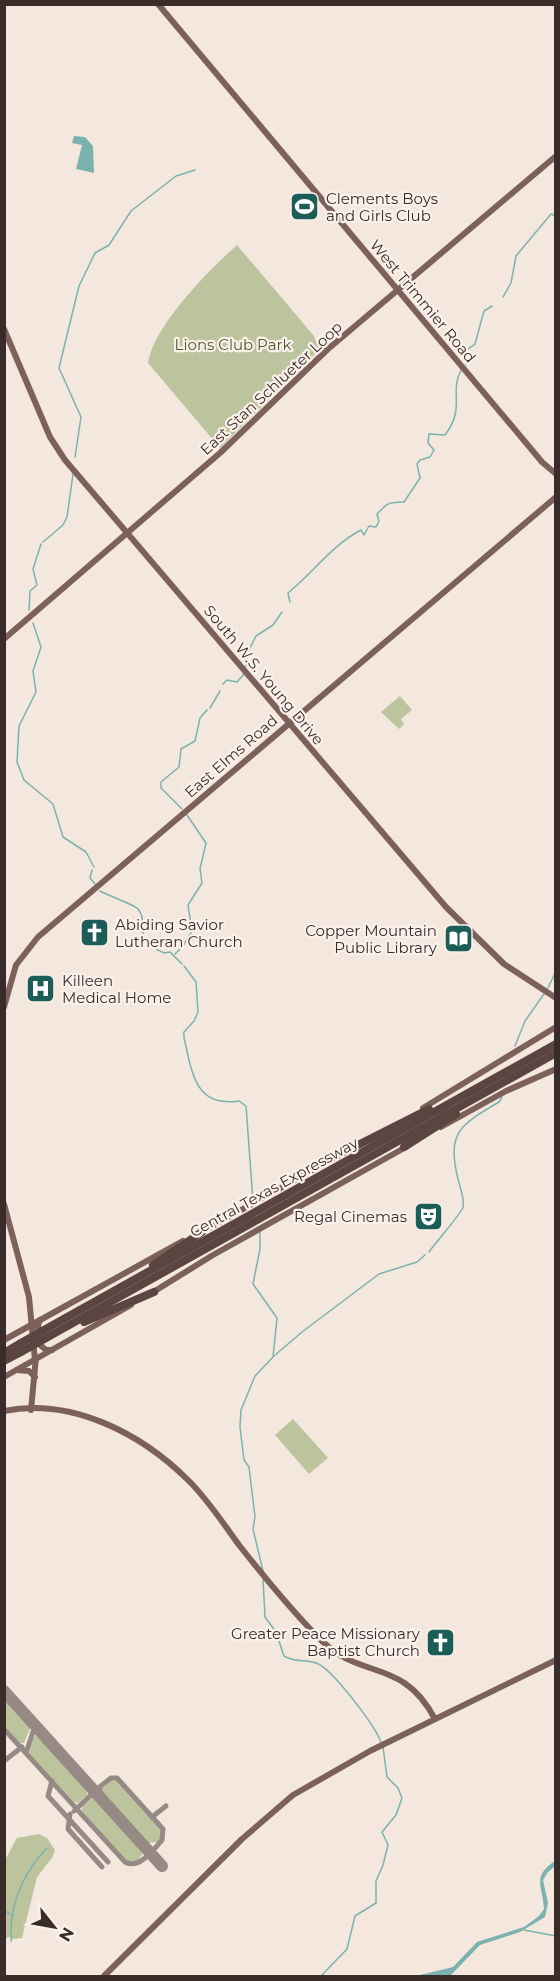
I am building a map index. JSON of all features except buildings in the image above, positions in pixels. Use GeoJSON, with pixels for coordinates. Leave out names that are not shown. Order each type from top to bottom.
{"type":"FeatureCollection","features":[{"type":"Feature","properties":{"kind":"highway","name":"Central Texas Expressway"},"geometry":{"type":"LineString","coordinates":[[262,1213],[555,1044]]}},
{"type":"Feature","properties":{"kind":"highway","name":"Central Texas Expressway"},"geometry":{"type":"LineString","coordinates":[[4,1361],[21,1348],[128,1284],[555,1053]]}},
{"type":"Feature","properties":{"kind":"highway"},"geometry":{"type":"LineString","coordinates":[[346,1151],[488,1082]]}},
{"type":"Feature","properties":{"kind":"highway"},"geometry":{"type":"LineString","coordinates":[[404,1147],[503,1082]]}},
{"type":"Feature","properties":{"kind":"highway","name":"Central Texas Expressway"},"geometry":{"type":"LineString","coordinates":[[45,1334],[54,1334],[251,1219]]}},
{"type":"Feature","properties":{"kind":"highway"},"geometry":{"type":"LineString","coordinates":[[128,1284],[202,1232]]}},
{"type":"Feature","properties":{"kind":"highway"},"geometry":{"type":"LineString","coordinates":[[54,1334],[154,1292]]}},
{"type":"Feature","properties":{"kind":"highway","name":"Central Texas Expressway"},"geometry":{"type":"LineString","coordinates":[[4,1353],[21,1348]]}},
{"type":"Feature","properties":{"kind":"main road","name":"West Trimmier Road"},"geometry":{"type":"LineString","coordinates":[[158,4],[542,462],[555,474]]}},
{"type":"Feature","properties":{"kind":"main road","name":"East Stan Schlueter Loop"},"geometry":{"type":"LineString","coordinates":[[4,639],[220,453],[313,363],[555,156]]}},
{"type":"Feature","properties":{"kind":"main road","name":"South W.S. Young Drive"},"geometry":{"type":"LineString","coordinates":[[4,329],[57,449],[446,907],[504,964],[555,998]]}},
{"type":"Feature","properties":{"kind":"main road","name":"East Elms Road"},"geometry":{"type":"LineString","coordinates":[[4,1007],[12,972],[33,942],[555,496]]}},
{"type":"Feature","properties":{"kind":"main road"},"geometry":{"type":"LineString","coordinates":[[262,1213],[346,1151],[445,1097],[555,1027]]}},
{"type":"Feature","properties":{"kind":"main road"},"geometry":{"type":"LineString","coordinates":[[4,1377],[154,1292],[251,1219],[404,1147],[500,1094],[555,1069]]}},
{"type":"Feature","properties":{"kind":"main road"},"geometry":{"type":"LineString","coordinates":[[4,1204],[31,1312],[37,1321],[39,1344],[46,1350],[53,1350]]}},
{"type":"Feature","properties":{"kind":"main road"},"geometry":{"type":"LineString","coordinates":[[4,1340],[202,1232],[251,1219]]}},
{"type":"Feature","properties":{"kind":"main road"},"geometry":{"type":"LineString","coordinates":[[31,1312],[37,1321],[35,1377],[31,1409]]}},
{"type":"Feature","properties":{"kind":"main road"},"geometry":{"type":"LineString","coordinates":[[22,1330],[31,1312]]}},
{"type":"Feature","properties":{"kind":"main road"},"geometry":{"type":"LineString","coordinates":[[12,1335],[23,1334],[28,1338],[29,1358],[20,1368]]}},
{"type":"Feature","properties":{"kind":"main road"},"geometry":{"type":"LineString","coordinates":[[20,1368],[29,1371],[35,1377]]}},
{"type":"Feature","properties":{"kind":"main road"},"geometry":{"type":"LineString","coordinates":[[4,1413],[31,1409],[66,1413],[92,1421],[125,1437],[162,1462],[201,1496],[254,1566],[326,1649],[355,1665],[380,1670],[415,1689],[435,1719]]}},
{"type":"Feature","properties":{"kind":"main road"},"geometry":{"type":"LineString","coordinates":[[104,1977],[267,1816],[293,1796],[370,1751],[555,1660]]}},
{"type":"Feature","properties":{"kind":"green space","name":"Lions Club Park"},"geometry":{"type":"Polygon","coordinates":[[[237,245],[314,336],[319,350],[220,448],[148,363],[152,348],[171,316],[198,284],[237,245]]]}},
{"type":"Feature","properties":{"kind":"green space"},"geometry":{"type":"Polygon","coordinates":[[[400,696],[412,710],[401,719],[404,724],[399,729],[381,712],[400,696]]]}},
{"type":"Feature","properties":{"kind":"green space"},"geometry":{"type":"Polygon","coordinates":[[[293,1419],[328,1458],[309,1474],[275,1435],[293,1419]]]}},
{"type":"Feature","properties":{"kind":"green space"},"geometry":{"type":"Polygon","coordinates":[[[5,1697],[31,1726],[24,1743],[20,1743],[5,1726],[5,1697]]]}},
{"type":"Feature","properties":{"kind":"green space"},"geometry":{"type":"Polygon","coordinates":[[[37,1735],[88,1789],[87,1795],[78,1803],[74,1802],[29,1753],[34,1737],[37,1735]]]}},
{"type":"Feature","properties":{"kind":"green space"},"geometry":{"type":"Polygon","coordinates":[[[116,1780],[161,1830],[162,1836],[158,1842],[147,1843],[102,1793],[103,1788],[116,1780]]]}},
{"type":"Feature","properties":{"kind":"green space"},"geometry":{"type":"Polygon","coordinates":[[[92,1798],[96,1798],[141,1847],[142,1855],[137,1861],[127,1861],[82,1811],[82,1806],[92,1798]]]}},
{"type":"Feature","properties":{"kind":"green space"},"geometry":{"type":"Polygon","coordinates":[[[39,1834],[47,1838],[55,1850],[52,1858],[37,1877],[22,1938],[5,1939],[5,1860],[17,1838],[39,1834]]]}},
{"type":"Feature","properties":{"kind":"water"},"geometry":{"type":"Polygon","coordinates":[[[74,136],[85,137],[93,146],[94,173],[76,169],[82,145],[72,143],[74,136]]]}},
{"type":"Feature","properties":{"kind":"water"},"geometry":{"type":"Polygon","coordinates":[[[555,1861],[555,1866],[543,1880],[548,1903],[545,1917],[520,1932],[480,1945],[451,1975],[416,1976],[453,1967],[477,1942],[524,1927],[539,1916],[544,1909],[541,1877],[555,1861]]]}},
{"type":"Feature","properties":{"kind":"waterway"},"geometry":{"type":"LineString","coordinates":[[75,457],[81,417],[59,368],[79,286],[95,253],[109,245],[131,211],[176,176],[195,170]]}},
{"type":"Feature","properties":{"kind":"waterway"},"geometry":{"type":"LineString","coordinates":[[503,297],[511,283],[516,256],[551,214],[556,216]]}},
{"type":"Feature","properties":{"kind":"waterway"},"geometry":{"type":"LineString","coordinates":[[466,365],[467,350],[475,344],[484,311],[492,306]]}},
{"type":"Feature","properties":{"kind":"waterway"},"geometry":{"type":"LineString","coordinates":[[290,602],[288,593],[341,543],[361,530],[364,535],[369,526],[376,527],[379,521],[377,514],[387,505],[404,502],[420,478],[417,464],[420,460],[430,457],[434,450],[428,443],[429,434],[445,435],[455,416],[456,386],[461,370]]}},
{"type":"Feature","properties":{"kind":"waterway"},"geometry":{"type":"LineString","coordinates":[[43,542],[63,525],[67,517],[73,474]]}},
{"type":"Feature","properties":{"kind":"waterway"},"geometry":{"type":"LineString","coordinates":[[29,610],[30,591],[37,585],[33,569],[41,544]]}},
{"type":"Feature","properties":{"kind":"waterway"},"geometry":{"type":"LineString","coordinates":[[246,666],[249,650],[256,636],[273,625],[282,612]]}},
{"type":"Feature","properties":{"kind":"waterway"},"geometry":{"type":"LineString","coordinates":[[33,623],[41,647],[33,671],[36,692],[19,726],[17,762],[24,780],[53,804],[63,837],[86,852],[94,867]]}},
{"type":"Feature","properties":{"kind":"waterway"},"geometry":{"type":"LineString","coordinates":[[223,684],[227,680],[237,682],[244,674]]}},
{"type":"Feature","properties":{"kind":"waterway"},"geometry":{"type":"LineString","coordinates":[[210,708],[220,691]]}},
{"type":"Feature","properties":{"kind":"waterway"},"geometry":{"type":"LineString","coordinates":[[182,809],[161,788],[161,782],[179,767],[181,749],[195,741],[200,718],[207,710]]}},
{"type":"Feature","properties":{"kind":"waterway"},"geometry":{"type":"LineString","coordinates":[[183,946],[192,931],[188,905],[202,883],[200,869],[206,843],[187,815]]}},
{"type":"Feature","properties":{"kind":"waterway"},"geometry":{"type":"LineString","coordinates":[[92,870],[90,878],[95,884]]}},
{"type":"Feature","properties":{"kind":"waterway"},"geometry":{"type":"LineString","coordinates":[[100,891],[138,909],[147,942],[164,953],[170,952],[182,964]]}},
{"type":"Feature","properties":{"kind":"waterway"},"geometry":{"type":"LineString","coordinates":[[175,954],[180,949]]}},
{"type":"Feature","properties":{"kind":"waterway"},"geometry":{"type":"LineString","coordinates":[[184,966],[196,982],[198,1012],[194,1021],[184,1032],[192,1073],[201,1090],[208,1096],[226,1102],[239,1101],[246,1106],[253,1201]]}},
{"type":"Feature","properties":{"kind":"waterway"},"geometry":{"type":"LineString","coordinates":[[548,988],[556,971]]}},
{"type":"Feature","properties":{"kind":"waterway"},"geometry":{"type":"LineString","coordinates":[[515,1046],[525,1021],[544,994]]}},
{"type":"Feature","properties":{"kind":"waterway"},"geometry":{"type":"LineString","coordinates":[[429,1252],[463,1207],[455,1163],[456,1139],[467,1123],[499,1102],[502,1097]]}},
{"type":"Feature","properties":{"kind":"waterway"},"geometry":{"type":"LineString","coordinates":[[260,1232],[260,1249],[253,1284],[277,1318],[273,1357],[255,1376],[241,1410],[240,1427],[244,1460],[249,1467],[255,1517],[253,1529],[263,1571]]}},
{"type":"Feature","properties":{"kind":"waterway"},"geometry":{"type":"LineString","coordinates":[[274,1356],[379,1274],[417,1262],[425,1255]]}},
{"type":"Feature","properties":{"kind":"waterway"},"geometry":{"type":"LineString","coordinates":[[263,1579],[265,1617],[276,1632],[284,1656],[316,1663],[323,1667],[352,1698],[381,1742]]}},
{"type":"Feature","properties":{"kind":"waterway"},"geometry":{"type":"LineString","coordinates":[[321,1976],[347,1949],[355,1916],[376,1903],[376,1881],[388,1845],[382,1832],[396,1815],[402,1798],[398,1788],[387,1777],[383,1747]]}},
{"type":"Feature","properties":{"kind":"waterway"},"geometry":{"type":"LineString","coordinates":[[11,1941],[12,1916],[18,1894],[27,1874],[47,1848]]}},
{"type":"Feature","properties":{"kind":"waterway"},"geometry":{"type":"LineString","coordinates":[[4,1910],[13,1916]]}},
{"type":"Feature","properties":{"kind":"waterway"},"geometry":{"type":"LineString","coordinates":[[524,1930],[556,1936]]}},
{"type":"Feature","properties":{"kind":"taxiway"},"geometry":{"type":"LineString","coordinates":[[26,1753],[34,1729],[32,1721]]}},
{"type":"Feature","properties":{"kind":"taxiway"},"geometry":{"type":"LineString","coordinates":[[4,1729],[125,1862],[130,1864],[145,1858],[162,1840],[163,1829],[117,1778],[111,1778],[97,1789],[88,1783]]}},
{"type":"Feature","properties":{"kind":"taxiway"},"geometry":{"type":"LineString","coordinates":[[33,1733],[38,1731],[43,1734]]}},
{"type":"Feature","properties":{"kind":"taxiway"},"geometry":{"type":"LineString","coordinates":[[4,1761],[22,1747]]}},
{"type":"Feature","properties":{"kind":"taxiway"},"geometry":{"type":"LineString","coordinates":[[52,1781],[48,1796],[108,1862]]}},
{"type":"Feature","properties":{"kind":"taxiway"},"geometry":{"type":"LineString","coordinates":[[74,1811],[91,1795],[90,1787]]}},
{"type":"Feature","properties":{"kind":"taxiway"},"geometry":{"type":"LineString","coordinates":[[91,1795],[100,1797],[100,1788]]}},
{"type":"Feature","properties":{"kind":"taxiway"},"geometry":{"type":"LineString","coordinates":[[152,1817],[166,1806]]}},
{"type":"Feature","properties":{"kind":"taxiway"},"geometry":{"type":"LineString","coordinates":[[70,1814],[68,1829],[102,1867]]}},
{"type":"Feature","properties":{"kind":"runway"},"geometry":{"type":"LineString","coordinates":[[4,1691],[162,1866]]}},
{"type":"Feature","properties":{"kind":"place","name":"Clements Boys and Girls Club"},"geometry":{"type":"Point","coordinates":[305,207]}},
{"type":"Feature","properties":{"kind":"place","name":"Abiding Savior Lutheran Church"},"geometry":{"type":"Point","coordinates":[94,933]}},
{"type":"Feature","properties":{"kind":"place","name":"Copper Mountain Public Library"},"geometry":{"type":"Point","coordinates":[458,939]}},
{"type":"Feature","properties":{"kind":"place","name":"Killeen Medical Home"},"geometry":{"type":"Point","coordinates":[41,989]}},
{"type":"Feature","properties":{"kind":"place","name":"Regal Cinemas"},"geometry":{"type":"Point","coordinates":[428,1216]}},
{"type":"Feature","properties":{"kind":"place","name":"Greater Peace Missionary Baptist Church"},"geometry":{"type":"Point","coordinates":[441,1642]}}]}
